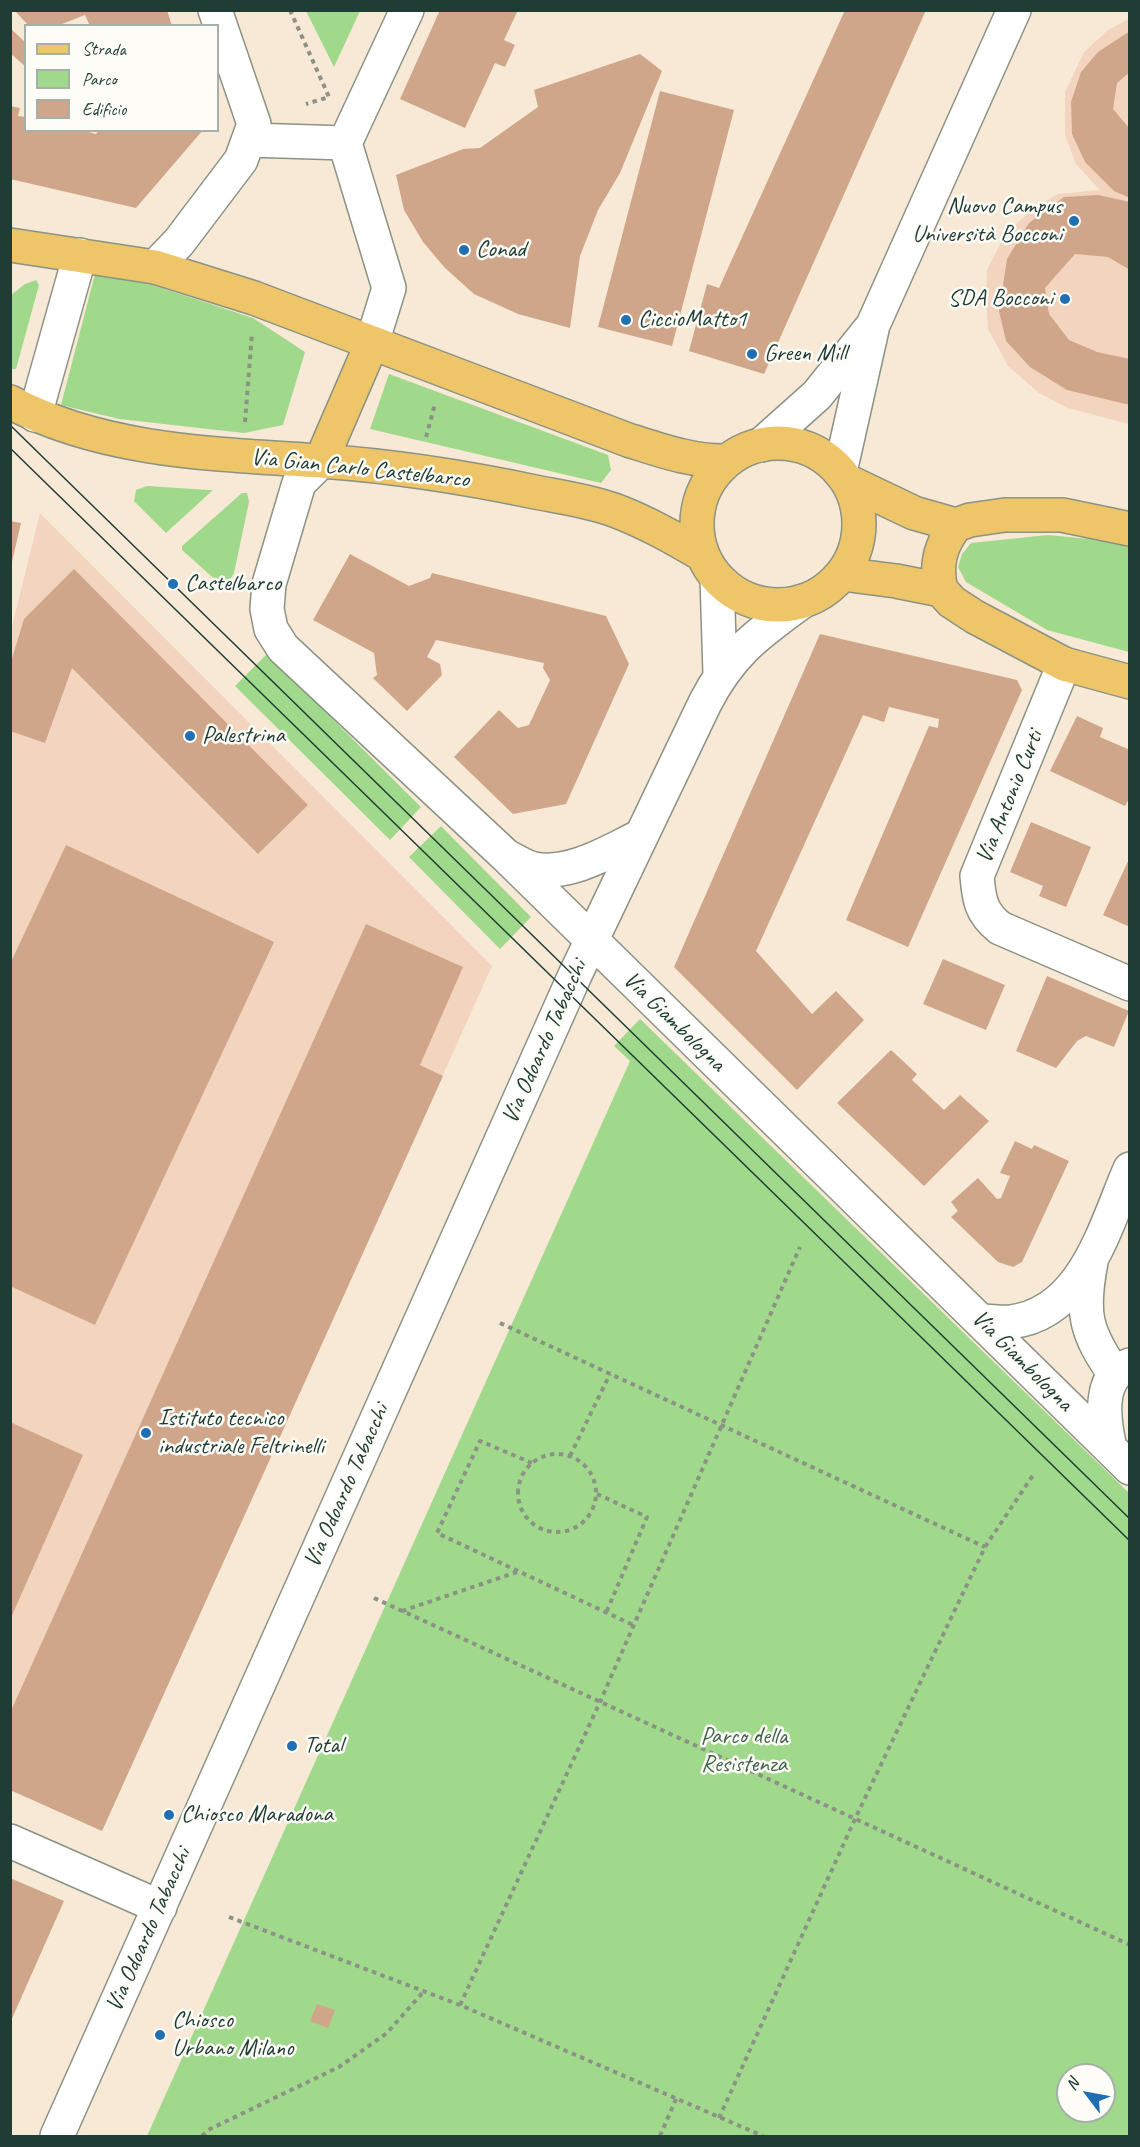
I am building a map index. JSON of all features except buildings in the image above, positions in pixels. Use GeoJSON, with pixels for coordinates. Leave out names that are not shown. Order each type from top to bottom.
{"type":"FeatureCollection","features":[{"type":"Feature","properties":{"kind":"main road"},"geometry":{"type":"LineString","coordinates":[[18,252],[80,255],[155,267],[254,298],[628,440],[671,454],[710,461],[727,461]]}},
{"type":"Feature","properties":{"kind":"main road"},"geometry":{"type":"LineString","coordinates":[[321,461],[372,343]]}},
{"type":"Feature","properties":{"kind":"main road","name":"Via Gian Carlo Castelbarco"},"geometry":{"type":"LineString","coordinates":[[18,405],[117,440],[242,457],[321,461],[486,482],[591,504],[651,525],[710,567]]}},
{"type":"Feature","properties":{"kind":"main road"},"geometry":{"type":"LineString","coordinates":[[844,476],[858,508],[859,528],[856,548],[842,574],[827,589],[803,601],[780,606],[760,604],[741,597],[710,567],[697,523],[700,503],[707,484],[727,461],[761,445],[783,443],[803,446],[821,455],[844,476],[914,513],[956,525]]}},
{"type":"Feature","properties":{"kind":"main road"},"geometry":{"type":"LineString","coordinates":[[1130,529],[1062,515],[1005,515],[970,520],[956,525],[946,538],[940,553],[938,578],[941,590],[952,602],[975,617],[1064,664],[1130,682]]}},
{"type":"Feature","properties":{"kind":"main road"},"geometry":{"type":"LineString","coordinates":[[842,574],[941,590]]}},
{"type":"Feature","properties":{"kind":"street"},"geometry":{"type":"LineString","coordinates":[[372,343],[389,288],[345,143],[407,10]]}},
{"type":"Feature","properties":{"kind":"street"},"geometry":{"type":"LineString","coordinates":[[844,476],[873,325],[1014,10]]}},
{"type":"Feature","properties":{"kind":"street"},"geometry":{"type":"LineString","coordinates":[[155,267],[179,242],[241,160],[250,140],[254,124],[221,24]]}},
{"type":"Feature","properties":{"kind":"street"},"geometry":{"type":"LineString","coordinates":[[250,140],[345,143]]}},
{"type":"Feature","properties":{"kind":"street"},"geometry":{"type":"LineString","coordinates":[[18,405],[80,255]]}},
{"type":"Feature","properties":{"kind":"street"},"geometry":{"type":"LineString","coordinates":[[761,445],[817,395],[873,325]]}},
{"type":"Feature","properties":{"kind":"street","name":"Via Giambologna"},"geometry":{"type":"LineString","coordinates":[[321,461],[299,483],[269,584],[267,609],[271,629],[283,648],[506,856],[1120,1458]]}},
{"type":"Feature","properties":{"kind":"street","name":"Via Odoardo Tabacchi"},"geometry":{"type":"LineString","coordinates":[[710,567],[720,674]]}},
{"type":"Feature","properties":{"kind":"street","name":"Via Odoardo Tabacchi"},"geometry":{"type":"LineString","coordinates":[[57,2136],[591,940],[641,836],[720,674],[750,639],[803,601]]}},
{"type":"Feature","properties":{"kind":"street","name":"Via Antonio Curti"},"geometry":{"type":"LineString","coordinates":[[1064,664],[977,876],[979,903],[991,922],[1000,928],[1130,984]]}},
{"type":"Feature","properties":{"kind":"street"},"geometry":{"type":"LineString","coordinates":[[506,856],[534,869],[562,868],[586,862],[641,836]]}},
{"type":"Feature","properties":{"kind":"street"},"geometry":{"type":"LineString","coordinates":[[982,1321],[1011,1322],[1032,1316],[1056,1304],[1078,1282],[1092,1257],[1130,1169]]}},
{"type":"Feature","properties":{"kind":"street"},"geometry":{"type":"LineString","coordinates":[[1092,1257],[1084,1295],[1092,1341],[1122,1370],[1106,1394],[1104,1424],[1120,1458]]}},
{"type":"Feature","properties":{"kind":"street"},"geometry":{"type":"LineString","coordinates":[[10,1841],[160,1907]]}},
{"type":"Feature","properties":{"kind":"path"},"geometry":{"type":"LineString","coordinates":[[290,10],[329,97],[301,106]]}},
{"type":"Feature","properties":{"kind":"path"},"geometry":{"type":"LineString","coordinates":[[244,433],[252,329]]}},
{"type":"Feature","properties":{"kind":"path"},"geometry":{"type":"LineString","coordinates":[[425,441],[438,394]]}},
{"type":"Feature","properties":{"kind":"path"},"geometry":{"type":"LineString","coordinates":[[460,2005],[600,1702],[800,1246]]}},
{"type":"Feature","properties":{"kind":"path"},"geometry":{"type":"LineString","coordinates":[[500,1323],[986,1547]]}},
{"type":"Feature","properties":{"kind":"path"},"geometry":{"type":"LineString","coordinates":[[570,1456],[610,1374]]}},
{"type":"Feature","properties":{"kind":"path"},"geometry":{"type":"LineString","coordinates":[[531,1463],[480,1441],[436,1533],[633,1626]]}},
{"type":"Feature","properties":{"kind":"path"},"geometry":{"type":"LineString","coordinates":[[550,1455],[570,1456],[581,1462],[589,1471],[597,1494],[587,1518],[578,1527],[566,1532],[540,1529],[522,1511],[518,1498],[521,1479],[531,1463],[550,1455]]}},
{"type":"Feature","properties":{"kind":"path"},"geometry":{"type":"LineString","coordinates":[[719,2118],[855,1819],[986,1547],[1033,1475]]}},
{"type":"Feature","properties":{"kind":"path"},"geometry":{"type":"LineString","coordinates":[[597,1494],[647,1517],[606,1613]]}},
{"type":"Feature","properties":{"kind":"path"},"geometry":{"type":"LineString","coordinates":[[402,1611],[518,1572]]}},
{"type":"Feature","properties":{"kind":"path"},"geometry":{"type":"LineString","coordinates":[[374,1598],[1130,1945]]}},
{"type":"Feature","properties":{"kind":"path"},"geometry":{"type":"LineString","coordinates":[[229,1917],[460,2005],[763,2136]]}},
{"type":"Feature","properties":{"kind":"path"},"geometry":{"type":"LineString","coordinates":[[202,2136],[208,2130],[339,2067],[387,2033],[424,1991]]}},
{"type":"Feature","properties":{"kind":"path"},"geometry":{"type":"LineString","coordinates":[[660,2136],[676,2099]]}},
{"type":"Feature","properties":{"kind":"shaded area","name":"SDA Bocconi"},"geometry":{"type":"Polygon","coordinates":[[[1129,19],[1129,424],[1068,408],[1039,393],[1008,366],[988,329],[986,300],[987,270],[1006,233],[1033,209],[1058,194],[1100,190],[1076,164],[1065,135],[1065,92],[1084,52],[1108,30],[1129,19]]]}},
{"type":"Feature","properties":{"kind":"shaded area","name":"Istituto tecnico industriale Feltrinelli"},"geometry":{"type":"Polygon","coordinates":[[[40,513],[492,966],[102,1831],[11,1790],[10,635],[40,513]]]}},
{"type":"Feature","properties":{"kind":"green space"},"geometry":{"type":"Polygon","coordinates":[[[306,11],[360,11],[334,67],[306,11]]]}},
{"type":"Feature","properties":{"kind":"green space"},"geometry":{"type":"Polygon","coordinates":[[[95,274],[146,283],[253,318],[305,352],[283,425],[244,433],[119,419],[61,405],[95,274]]]}},
{"type":"Feature","properties":{"kind":"green space"},"geometry":{"type":"Polygon","coordinates":[[[36,280],[39,285],[16,369],[12,369],[11,295],[25,284],[36,280]]]}},
{"type":"Feature","properties":{"kind":"green space"},"geometry":{"type":"Polygon","coordinates":[[[389,374],[608,455],[611,470],[601,483],[370,429],[389,374]]]}},
{"type":"Feature","properties":{"kind":"green space"},"geometry":{"type":"Polygon","coordinates":[[[147,486],[213,490],[166,533],[134,501],[136,490],[147,486]]]}},
{"type":"Feature","properties":{"kind":"green space"},"geometry":{"type":"Polygon","coordinates":[[[242,493],[247,493],[249,502],[234,573],[228,583],[219,583],[182,550],[182,546],[242,493]]]}},
{"type":"Feature","properties":{"kind":"green space"},"geometry":{"type":"Polygon","coordinates":[[[1048,535],[1100,540],[1129,547],[1129,652],[1047,630],[966,582],[958,567],[962,554],[971,543],[1048,535]]]}},
{"type":"Feature","properties":{"kind":"green space"},"geometry":{"type":"Polygon","coordinates":[[[267,654],[421,807],[390,840],[235,686],[267,654]]]}},
{"type":"Feature","properties":{"kind":"green space"},"geometry":{"type":"Polygon","coordinates":[[[441,826],[531,917],[500,949],[409,857],[441,826]]]}},
{"type":"Feature","properties":{"kind":"green space","name":"Parco della Resistenza"},"geometry":{"type":"Polygon","coordinates":[[[640,1019],[1129,1493],[1129,2136],[147,2136],[630,1061],[614,1046],[640,1019]]]}},
{"type":"Feature","properties":{"kind":"tram line"},"geometry":{"type":"LineString","coordinates":[[10,425],[1130,1519]]}},
{"type":"Feature","properties":{"kind":"tram line"},"geometry":{"type":"LineString","coordinates":[[10,448],[1130,1541]]}},
{"type":"Feature","properties":{"kind":"place","name":"Nuovo Campus Università Bocconi"},"geometry":{"type":"Point","coordinates":[1074,221]}},
{"type":"Feature","properties":{"kind":"place","name":"Conad"},"geometry":{"type":"Point","coordinates":[464,250]}},
{"type":"Feature","properties":{"kind":"place","name":"SDA Bocconi"},"geometry":{"type":"Point","coordinates":[1065,299]}},
{"type":"Feature","properties":{"kind":"place","name":"CiccioMatto1"},"geometry":{"type":"Point","coordinates":[626,320]}},
{"type":"Feature","properties":{"kind":"place","name":"Green Mill"},"geometry":{"type":"Point","coordinates":[752,354]}},
{"type":"Feature","properties":{"kind":"place","name":"Castelbarco"},"geometry":{"type":"Point","coordinates":[173,584]}},
{"type":"Feature","properties":{"kind":"place","name":"Palestrina"},"geometry":{"type":"Point","coordinates":[190,736]}},
{"type":"Feature","properties":{"kind":"place","name":"Istituto tecnico industriale Feltrinelli"},"geometry":{"type":"Point","coordinates":[146,1433]}},
{"type":"Feature","properties":{"kind":"place","name":"Total"},"geometry":{"type":"Point","coordinates":[292,1746]}},
{"type":"Feature","properties":{"kind":"place","name":"Chiosco Maradona"},"geometry":{"type":"Point","coordinates":[169,1815]}},
{"type":"Feature","properties":{"kind":"place","name":"Chiosco Urbano Milano"},"geometry":{"type":"Point","coordinates":[160,2035]}}]}
